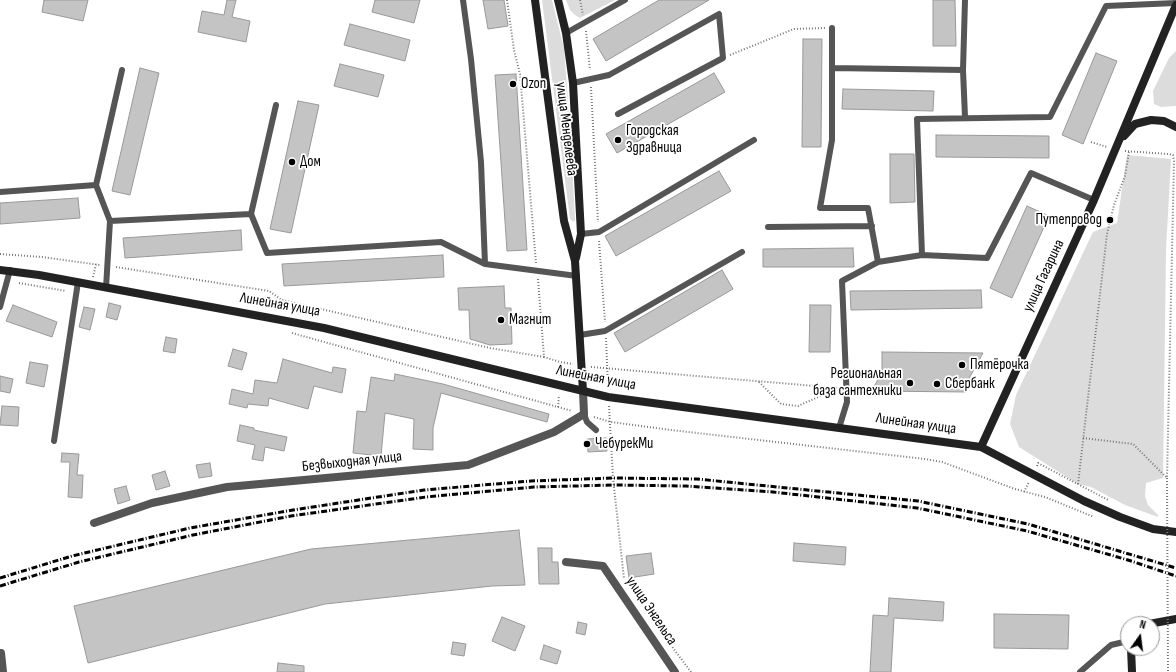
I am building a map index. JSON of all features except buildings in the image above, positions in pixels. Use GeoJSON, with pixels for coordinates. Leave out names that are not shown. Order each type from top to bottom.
{"type":"FeatureCollection","features":[{"type":"Feature","properties":{"kind":"main road","name":"улица Менделеева"},"geometry":{"type":"LineString","coordinates":[[534,0],[564,221],[575,261],[583,391]]}},
{"type":"Feature","properties":{"kind":"main road","name":"улица Менделеева"},"geometry":{"type":"LineString","coordinates":[[558,0],[566,33],[573,83],[582,234],[575,261]]}},
{"type":"Feature","properties":{"kind":"main road","name":"улица Гагарина"},"geometry":{"type":"LineString","coordinates":[[981,447],[1094,200],[1176,4]]}},
{"type":"Feature","properties":{"kind":"main road"},"geometry":{"type":"LineString","coordinates":[[1120,139],[1135,124],[1151,120],[1164,121],[1176,127]]}},
{"type":"Feature","properties":{"kind":"main road","name":"Линейная улица"},"geometry":{"type":"LineString","coordinates":[[0,270],[10,270],[78,282],[324,328],[608,397],[981,447],[1084,501],[1120,517],[1153,529],[1176,532]]}},
{"type":"Feature","properties":{"kind":"main road"},"geometry":{"type":"LineString","coordinates":[[1160,622],[1176,619]]}},
{"type":"Feature","properties":{"kind":"main road"},"geometry":{"type":"LineString","coordinates":[[1131,656],[1132,672]]}},
{"type":"Feature","properties":{"kind":"street"},"geometry":{"type":"LineString","coordinates":[[583,391],[584,414]]}},
{"type":"Feature","properties":{"kind":"street","name":"Безвыходная улица"},"geometry":{"type":"LineString","coordinates":[[94,523],[152,503],[227,487],[468,465],[554,432],[584,414]]}},
{"type":"Feature","properties":{"kind":"street","name":"улица Энгельса"},"geometry":{"type":"LineString","coordinates":[[566,562],[603,566],[675,672]]}},
{"type":"Feature","properties":{"kind":"street"},"geometry":{"type":"LineString","coordinates":[[1,653],[3,672]]}},
{"type":"Feature","properties":{"kind":"lane"},"geometry":{"type":"LineString","coordinates":[[463,0],[471,59],[481,162],[485,264]]}},
{"type":"Feature","properties":{"kind":"lane"},"geometry":{"type":"LineString","coordinates":[[566,33],[625,0]]}},
{"type":"Feature","properties":{"kind":"lane"},"geometry":{"type":"LineString","coordinates":[[965,0],[963,70],[965,117]]}},
{"type":"Feature","properties":{"kind":"lane"},"geometry":{"type":"LineString","coordinates":[[922,255],[917,119],[965,117],[1050,117],[1106,6],[1176,4]]}},
{"type":"Feature","properties":{"kind":"lane"},"geometry":{"type":"LineString","coordinates":[[573,83],[609,75],[719,14],[723,58],[618,114]]}},
{"type":"Feature","properties":{"kind":"lane"},"geometry":{"type":"LineString","coordinates":[[832,28],[832,140],[820,208],[868,208],[878,262]]}},
{"type":"Feature","properties":{"kind":"lane"},"geometry":{"type":"LineString","coordinates":[[832,68],[963,70]]}},
{"type":"Feature","properties":{"kind":"lane"},"geometry":{"type":"LineString","coordinates":[[106,288],[110,220],[96,185],[122,70]]}},
{"type":"Feature","properties":{"kind":"lane"},"geometry":{"type":"LineString","coordinates":[[276,105],[251,214],[267,253],[441,242],[485,264],[576,276]]}},
{"type":"Feature","properties":{"kind":"lane"},"geometry":{"type":"LineString","coordinates":[[582,234],[599,232],[754,140]]}},
{"type":"Feature","properties":{"kind":"lane"},"geometry":{"type":"LineString","coordinates":[[839,428],[847,402],[842,281],[878,262],[922,255],[987,258],[1031,173],[1094,200]]}},
{"type":"Feature","properties":{"kind":"lane"},"geometry":{"type":"LineString","coordinates":[[0,192],[96,185]]}},
{"type":"Feature","properties":{"kind":"lane"},"geometry":{"type":"LineString","coordinates":[[110,220],[251,214]]}},
{"type":"Feature","properties":{"kind":"lane"},"geometry":{"type":"LineString","coordinates":[[768,227],[872,226]]}},
{"type":"Feature","properties":{"kind":"lane"},"geometry":{"type":"LineString","coordinates":[[580,335],[605,331],[742,252]]}},
{"type":"Feature","properties":{"kind":"lane"},"geometry":{"type":"LineString","coordinates":[[0,307],[10,270]]}},
{"type":"Feature","properties":{"kind":"lane"},"geometry":{"type":"LineString","coordinates":[[54,441],[78,282]]}},
{"type":"Feature","properties":{"kind":"lane"},"geometry":{"type":"LineString","coordinates":[[584,414],[587,422],[596,430]]}},
{"type":"Feature","properties":{"kind":"lane"},"geometry":{"type":"LineString","coordinates":[[1080,672],[1111,645],[1120,643]]}},
{"type":"Feature","properties":{"kind":"path"},"geometry":{"type":"LineString","coordinates":[[507,0],[514,50],[520,74],[544,357]]}},
{"type":"Feature","properties":{"kind":"path"},"geometry":{"type":"LineString","coordinates":[[580,0],[585,22],[590,78],[605,331],[609,370]]}},
{"type":"Feature","properties":{"kind":"path"},"geometry":{"type":"LineString","coordinates":[[723,58],[794,29],[832,28]]}},
{"type":"Feature","properties":{"kind":"path"},"geometry":{"type":"LineString","coordinates":[[1078,484],[1107,234],[1114,205],[1125,176],[1129,152],[1173,155],[1167,478],[1168,672]]}},
{"type":"Feature","properties":{"kind":"path"},"geometry":{"type":"LineString","coordinates":[[0,254],[42,257],[108,266],[269,291],[282,300],[490,348],[544,357],[582,366],[609,370],[846,389]]}},
{"type":"Feature","properties":{"kind":"path"},"geometry":{"type":"LineString","coordinates":[[8,281],[76,292]]}},
{"type":"Feature","properties":{"kind":"path"},"geometry":{"type":"LineString","coordinates":[[286,331],[558,407],[560,362]]}},
{"type":"Feature","properties":{"kind":"path"},"geometry":{"type":"LineString","coordinates":[[759,382],[781,404],[798,406],[837,388]]}},
{"type":"Feature","properties":{"kind":"path"},"geometry":{"type":"LineString","coordinates":[[624,582],[613,478],[610,422],[942,462],[1015,489],[1045,497],[1101,520]]}},
{"type":"Feature","properties":{"kind":"path"},"geometry":{"type":"LineString","coordinates":[[1083,438],[1133,444],[1167,478]]}},
{"type":"Feature","properties":{"kind":"path"},"geometry":{"type":"LineString","coordinates":[[1038,463],[1111,502]]}},
{"type":"Feature","properties":{"kind":"path"},"geometry":{"type":"LineString","coordinates":[[1164,521],[1169,522]]}},
{"type":"Feature","properties":{"kind":"path"},"geometry":{"type":"LineString","coordinates":[[1162,538],[1169,539]]}},
{"type":"Feature","properties":{"kind":"path"},"geometry":{"type":"LineString","coordinates":[[658,628],[691,672]]}},
{"type":"Feature","properties":{"kind":"shaded area"},"geometry":{"type":"Polygon","coordinates":[[[542,0],[552,0],[564,48],[571,142],[574,222],[570,219],[542,0]]]}},
{"type":"Feature","properties":{"kind":"shaded area"},"geometry":{"type":"Polygon","coordinates":[[[566,0],[615,0],[580,18],[570,10],[566,0]]]}},
{"type":"Feature","properties":{"kind":"shaded area"},"geometry":{"type":"Polygon","coordinates":[[[1176,51],[1176,106],[1161,107],[1154,104],[1153,91],[1169,58],[1176,51]]]}},
{"type":"Feature","properties":{"kind":"shaded area"},"geometry":{"type":"Polygon","coordinates":[[[1127,155],[1171,159],[1166,250],[1163,478],[1146,483],[1145,496],[1148,505],[1158,515],[1158,517],[1125,505],[1091,487],[1078,484],[1019,447],[1010,424],[1016,395],[1093,232],[1117,223],[1127,155]]]}},
{"type":"Feature","properties":{"kind":"railway"},"geometry":{"type":"LineString","coordinates":[[0,578],[72,556],[190,528],[293,510],[424,490],[531,481],[613,478],[697,479],[918,501],[1028,524],[1176,568]]}},
{"type":"Feature","properties":{"kind":"railway"},"geometry":{"type":"LineString","coordinates":[[0,586],[79,562],[193,535],[291,516],[426,497],[534,487],[614,485],[686,486],[773,492],[917,508],[1027,531],[1128,560],[1176,576]]}},
{"type":"Feature","properties":{"kind":"place","name":"Ozon"},"geometry":{"type":"Point","coordinates":[513,84]}},
{"type":"Feature","properties":{"kind":"place","name":"Городская Здравница"},"geometry":{"type":"Point","coordinates":[618,140]}},
{"type":"Feature","properties":{"kind":"place","name":"Дом"},"geometry":{"type":"Point","coordinates":[292,162]}},
{"type":"Feature","properties":{"kind":"place","name":"Путепровод"},"geometry":{"type":"Point","coordinates":[1110,220]}},
{"type":"Feature","properties":{"kind":"place","name":"Магнит"},"geometry":{"type":"Point","coordinates":[501,320]}},
{"type":"Feature","properties":{"kind":"place","name":"Пятёрочка"},"geometry":{"type":"Point","coordinates":[962,365]}},
{"type":"Feature","properties":{"kind":"place","name":"Региональная база сантехники"},"geometry":{"type":"Point","coordinates":[910,383]}},
{"type":"Feature","properties":{"kind":"place","name":"Сбербанк"},"geometry":{"type":"Point","coordinates":[937,384]}},
{"type":"Feature","properties":{"kind":"place","name":"ЧебурекМи"},"geometry":{"type":"Point","coordinates":[587,444]}}]}
